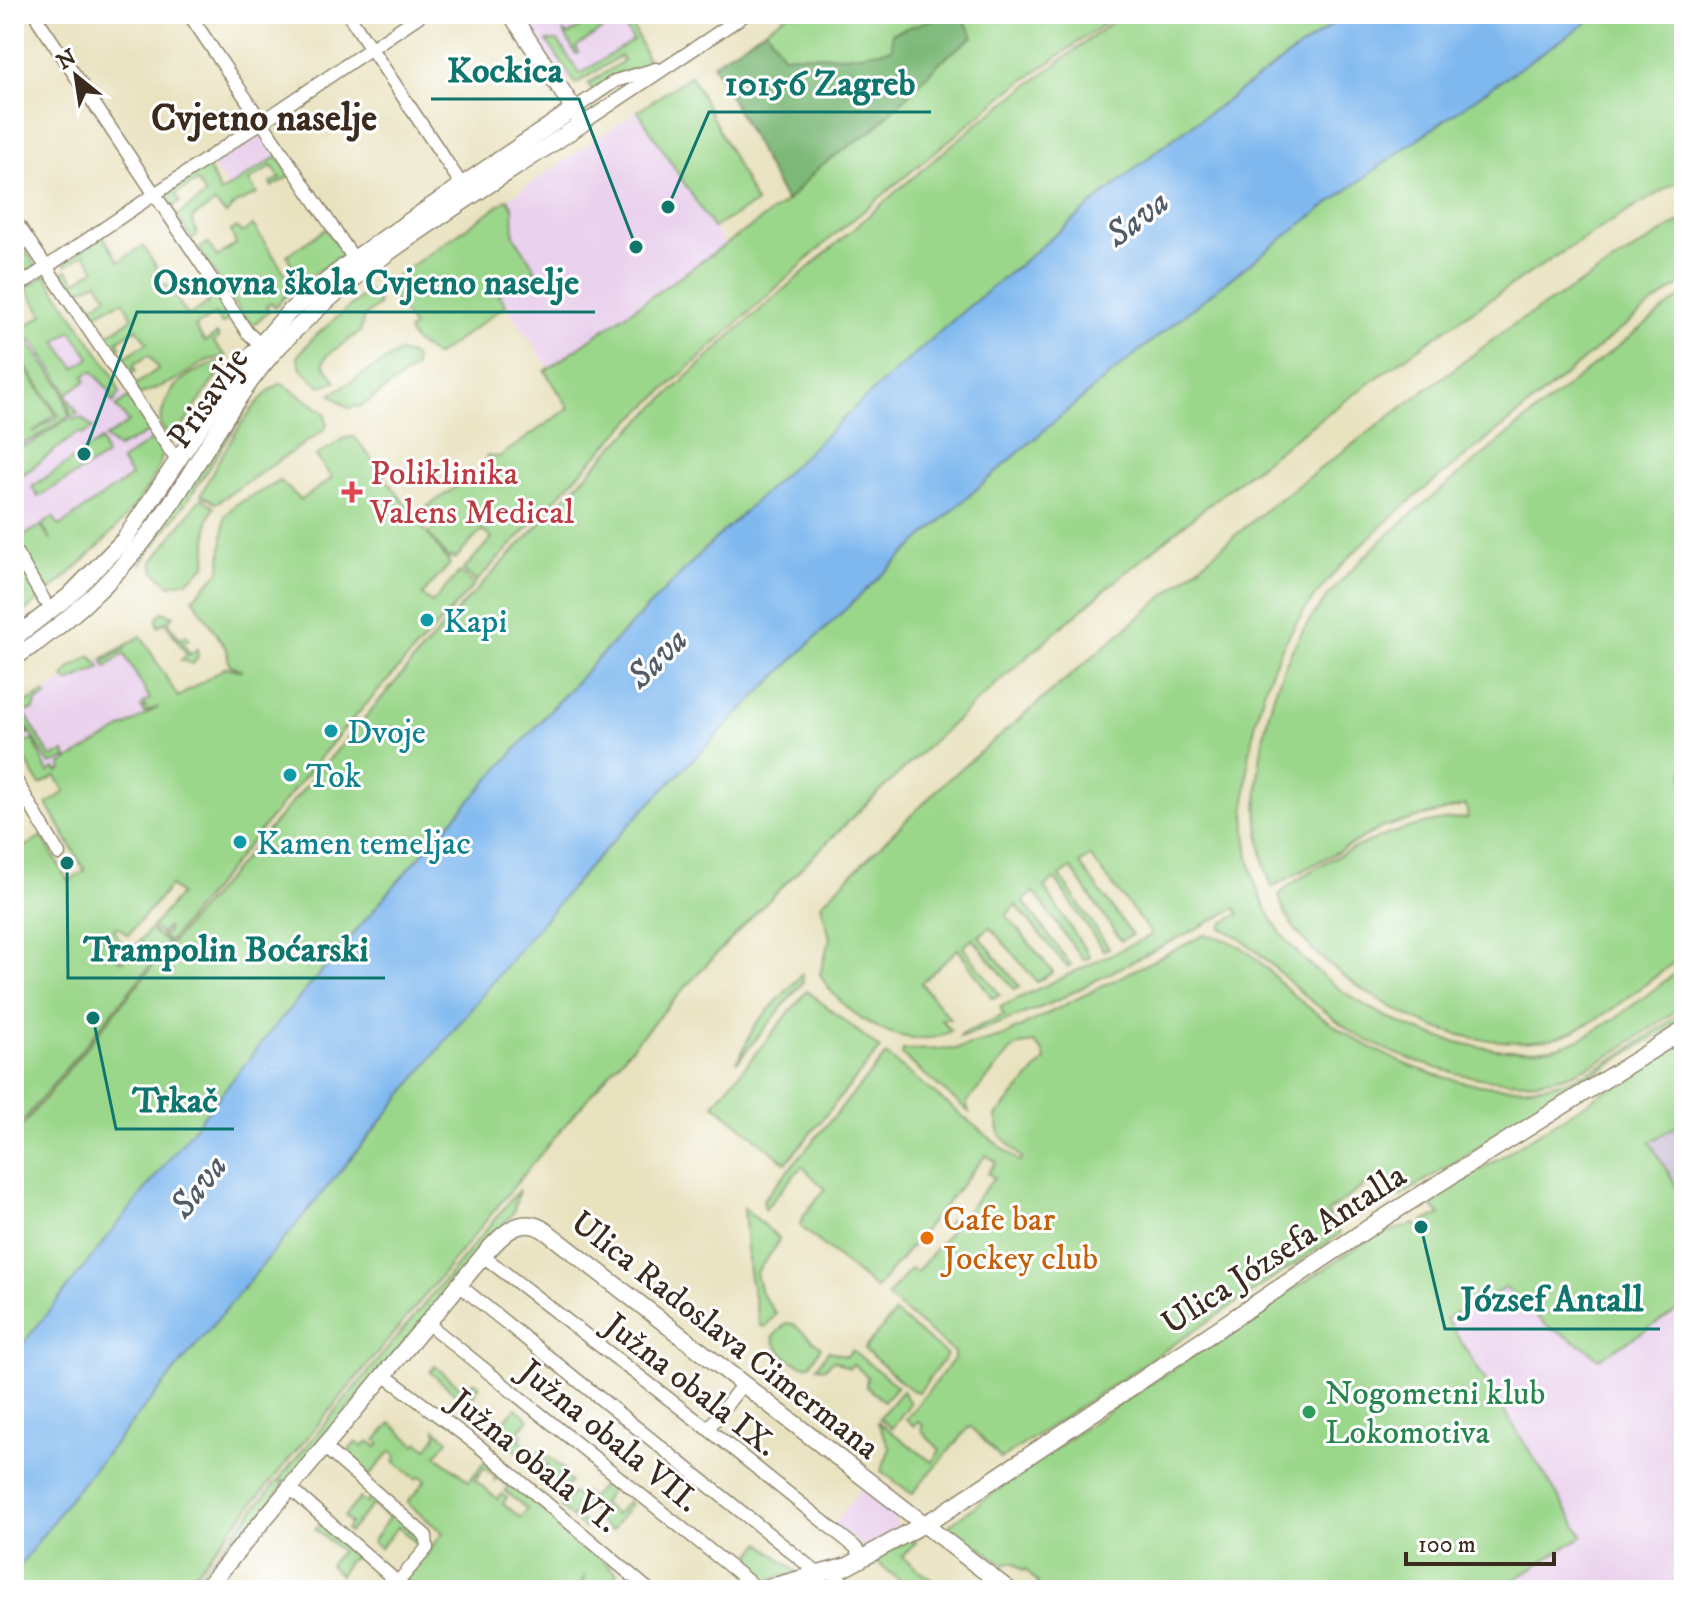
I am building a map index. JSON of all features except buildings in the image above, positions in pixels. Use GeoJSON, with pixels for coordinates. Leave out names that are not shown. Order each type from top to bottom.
{"type":"FeatureCollection","features":[{"type":"Feature","properties":{"kind":"street"},"geometry":{"type":"LineString","coordinates":[[189,14],[354,259]]}},
{"type":"Feature","properties":{"kind":"street"},"geometry":{"type":"LineString","coordinates":[[348,14],[462,185]]}},
{"type":"Feature","properties":{"kind":"street"},"geometry":{"type":"LineString","coordinates":[[14,289],[422,14]]}},
{"type":"Feature","properties":{"kind":"street"},"geometry":{"type":"LineString","coordinates":[[503,14],[537,65],[551,75]]}},
{"type":"Feature","properties":{"kind":"street"},"geometry":{"type":"LineString","coordinates":[[511,14],[578,116]]}},
{"type":"Feature","properties":{"kind":"street"},"geometry":{"type":"LineString","coordinates":[[720,14],[727,26]]}},
{"type":"Feature","properties":{"kind":"street","name":"Prisavlje"},"geometry":{"type":"LineString","coordinates":[[14,638],[51,611],[103,563],[140,519],[224,389],[265,350],[363,272],[578,116],[623,78],[674,62],[746,14]]}},
{"type":"Feature","properties":{"kind":"street"},"geometry":{"type":"LineString","coordinates":[[38,20],[154,193],[265,350]]}},
{"type":"Feature","properties":{"kind":"street","name":"Prisavlje"},"geometry":{"type":"LineString","coordinates":[[14,658],[69,618],[127,560],[168,507],[265,350],[306,296],[462,185],[578,116]]}},
{"type":"Feature","properties":{"kind":"street"},"geometry":{"type":"LineString","coordinates":[[14,219],[178,462]]}},
{"type":"Feature","properties":{"kind":"street"},"geometry":{"type":"LineString","coordinates":[[14,549],[44,600]]}},
{"type":"Feature","properties":{"kind":"street"},"geometry":{"type":"LineString","coordinates":[[14,777],[59,854]]}},
{"type":"Feature","properties":{"kind":"street","name":"Ulica Józsefa Antalla"},"geometry":{"type":"LineString","coordinates":[[760,1590],[826,1574],[863,1558],[921,1525],[1382,1219],[1684,1030]]}},
{"type":"Feature","properties":{"kind":"street","name":"Ulica Radoslava Cimermana"},"geometry":{"type":"LineString","coordinates":[[205,1590],[483,1256],[509,1229],[525,1225],[541,1228],[921,1525],[1009,1590]]}},
{"type":"Feature","properties":{"kind":"street","name":"Južna obala IX."},"geometry":{"type":"LineString","coordinates":[[483,1256],[708,1429],[855,1547],[863,1558]]}},
{"type":"Feature","properties":{"kind":"street"},"geometry":{"type":"LineString","coordinates":[[459,1285],[826,1574],[852,1590]]}},
{"type":"Feature","properties":{"kind":"street","name":"Južna obala VII."},"geometry":{"type":"LineString","coordinates":[[427,1323],[760,1590]]}},
{"type":"Feature","properties":{"kind":"street","name":"Južna obala VI."},"geometry":{"type":"LineString","coordinates":[[384,1375],[480,1447],[649,1590]]}},
{"type":"Feature","properties":{"kind":"street"},"geometry":{"type":"LineString","coordinates":[[708,1429],[742,1385]]}},
{"type":"Feature","properties":{"kind":"street"},"geometry":{"type":"LineString","coordinates":[[290,1488],[401,1586],[427,1548],[426,1536],[324,1447]]}},
{"type":"Feature","properties":{"kind":"shaded area"},"geometry":{"type":"Polygon","coordinates":[[[517,14],[617,14],[634,39],[567,82],[517,14]]]}},
{"type":"Feature","properties":{"kind":"shaded area"},"geometry":{"type":"Polygon","coordinates":[[[638,111],[725,244],[549,368],[499,294],[536,269],[514,236],[513,208],[508,199],[638,111]]]}},
{"type":"Feature","properties":{"kind":"shaded area"},"geometry":{"type":"Polygon","coordinates":[[[260,129],[280,154],[228,188],[209,160],[260,129]]]}},
{"type":"Feature","properties":{"kind":"shaded area"},"geometry":{"type":"Polygon","coordinates":[[[68,311],[159,447],[105,527],[37,565],[14,532],[14,346],[68,311]]]}},
{"type":"Feature","properties":{"kind":"shaded area"},"geometry":{"type":"Polygon","coordinates":[[[141,636],[190,719],[40,785],[14,740],[14,710],[141,636]]]}},
{"type":"Feature","properties":{"kind":"shaded area"},"geometry":{"type":"Polygon","coordinates":[[[1684,1044],[1684,1590],[1498,1590],[1583,1536],[1445,1318],[1506,1287],[1453,1237],[1431,1205],[1684,1044]]]}},
{"type":"Feature","properties":{"kind":"shaded area"},"geometry":{"type":"Polygon","coordinates":[[[1684,1044],[1684,1199],[1649,1142],[1684,1044]]]}},
{"type":"Feature","properties":{"kind":"shaded area"},"geometry":{"type":"Polygon","coordinates":[[[863,1486],[892,1508],[898,1528],[868,1551],[834,1524],[863,1486]]]}},
{"type":"Feature","properties":{"kind":"green space"},"geometry":{"type":"Polygon","coordinates":[[[601,14],[628,14],[651,68],[620,72],[592,90],[588,84],[623,61],[620,56],[576,84],[547,41],[558,41],[580,74],[633,40],[619,18],[576,47],[579,53],[576,54],[563,31],[568,35],[601,14]]]}},
{"type":"Feature","properties":{"kind":"green space"},"geometry":{"type":"Polygon","coordinates":[[[788,14],[949,14],[892,33],[892,49],[848,56],[783,55],[766,29],[788,14]]]}},
{"type":"Feature","properties":{"kind":"green space"},"geometry":{"type":"Polygon","coordinates":[[[949,14],[961,14],[973,36],[941,61],[874,129],[819,167],[786,202],[713,64],[766,29],[783,55],[848,56],[892,49],[892,33],[949,14]]]}},
{"type":"Feature","properties":{"kind":"green space"},"geometry":{"type":"Polygon","coordinates":[[[961,14],[1118,14],[1009,91],[833,236],[625,426],[476,582],[463,570],[492,538],[482,530],[455,559],[452,556],[449,559],[428,533],[436,527],[424,509],[485,467],[487,455],[499,457],[569,408],[545,371],[786,202],[819,167],[874,129],[941,61],[973,37],[961,14]]]}},
{"type":"Feature","properties":{"kind":"green space"},"geometry":{"type":"Polygon","coordinates":[[[1123,14],[1347,14],[1159,149],[961,313],[709,545],[554,705],[14,1355],[14,1136],[174,940],[452,616],[615,445],[736,331],[898,190],[978,123],[1123,14]]]}},
{"type":"Feature","properties":{"kind":"green space"},"geometry":{"type":"Polygon","coordinates":[[[1600,14],[1684,14],[1684,178],[1558,255],[1436,336],[1316,422],[1199,512],[1086,606],[975,703],[867,804],[762,907],[631,1048],[181,1590],[14,1590],[14,1574],[72,1495],[536,929],[612,842],[757,695],[955,508],[1161,333],[1376,169],[1600,14]]]}},
{"type":"Feature","properties":{"kind":"green space"},"geometry":{"type":"Polygon","coordinates":[[[691,75],[756,203],[713,228],[638,111],[691,75]]]}},
{"type":"Feature","properties":{"kind":"green space"},"geometry":{"type":"Polygon","coordinates":[[[278,156],[290,176],[272,187],[270,184],[280,178],[272,166],[249,181],[257,194],[237,203],[226,214],[215,203],[192,218],[197,235],[192,239],[176,216],[206,195],[197,181],[176,194],[180,202],[171,208],[163,196],[207,164],[220,193],[278,156]]]}},
{"type":"Feature","properties":{"kind":"green space"},"geometry":{"type":"Polygon","coordinates":[[[508,199],[513,208],[514,236],[536,270],[499,294],[506,305],[436,356],[415,342],[408,332],[413,327],[384,285],[508,199]]]}},
{"type":"Feature","properties":{"kind":"green space"},"geometry":{"type":"Polygon","coordinates":[[[1684,219],[1684,282],[1621,329],[1386,522],[1326,583],[1301,616],[1280,652],[1259,708],[1252,740],[1246,805],[1252,868],[1260,896],[1280,931],[1308,963],[1343,991],[1382,1015],[1425,1033],[1468,1045],[1511,1050],[1551,1048],[1585,1036],[1620,1015],[1684,967],[1684,1005],[1618,1050],[1576,1072],[1523,1082],[1462,1075],[1403,1057],[1343,1025],[1299,991],[1246,943],[1221,928],[1223,923],[1239,914],[1236,908],[1050,1004],[960,1038],[962,1034],[1004,1015],[1000,1007],[1152,935],[1090,856],[1080,864],[1132,935],[1121,941],[1071,868],[1060,876],[1109,948],[1103,950],[1055,879],[1044,887],[1090,957],[1083,960],[1034,892],[1023,901],[1071,965],[1067,967],[1016,905],[1006,915],[1053,972],[1037,982],[990,927],[979,936],[1020,987],[1015,990],[973,939],[963,947],[1000,995],[992,998],[958,949],[921,983],[950,1019],[941,1019],[951,1031],[934,1037],[915,1038],[895,1034],[859,1016],[830,989],[820,974],[830,938],[821,904],[945,782],[1270,506],[1510,327],[1684,219]]]}},
{"type":"Feature","properties":{"kind":"green space"},"geometry":{"type":"Polygon","coordinates":[[[253,225],[294,287],[275,307],[271,303],[266,306],[269,311],[254,324],[245,319],[199,249],[208,243],[217,257],[236,244],[231,231],[237,227],[242,233],[253,225]]]}},
{"type":"Feature","properties":{"kind":"green space"},"geometry":{"type":"Polygon","coordinates":[[[326,229],[343,254],[300,283],[287,255],[326,229]]]}},
{"type":"Feature","properties":{"kind":"green space"},"geometry":{"type":"Polygon","coordinates":[[[14,232],[36,267],[14,281],[14,232]]]}},
{"type":"Feature","properties":{"kind":"green space"},"geometry":{"type":"Polygon","coordinates":[[[103,236],[119,261],[143,246],[159,271],[154,275],[162,286],[167,284],[188,316],[208,303],[198,288],[206,283],[230,319],[222,324],[215,314],[195,327],[205,342],[217,334],[219,338],[213,342],[226,356],[206,361],[174,381],[139,395],[134,386],[158,369],[149,355],[133,365],[136,371],[127,377],[117,362],[147,343],[137,328],[117,341],[120,347],[111,353],[94,328],[99,325],[107,335],[133,318],[123,301],[87,318],[76,301],[85,295],[93,306],[107,296],[98,282],[70,294],[59,275],[67,270],[76,282],[95,269],[85,254],[66,266],[64,262],[103,236]]]}},
{"type":"Feature","properties":{"kind":"green space"},"geometry":{"type":"Polygon","coordinates":[[[45,275],[111,371],[120,393],[113,403],[109,397],[112,394],[92,371],[84,376],[86,381],[66,394],[78,414],[71,416],[64,387],[32,340],[29,343],[62,388],[69,416],[32,440],[14,446],[14,372],[23,365],[56,414],[32,433],[59,416],[23,362],[14,368],[14,334],[43,315],[26,288],[45,275]],[[71,331],[56,342],[75,368],[90,358],[71,331]]]}},
{"type":"Feature","properties":{"kind":"green space"},"geometry":{"type":"Polygon","coordinates":[[[368,291],[379,304],[364,317],[360,332],[327,355],[323,363],[336,382],[320,386],[301,369],[297,357],[313,338],[368,291]]]}},
{"type":"Feature","properties":{"kind":"green space"},"geometry":{"type":"Polygon","coordinates":[[[1684,294],[1684,955],[1609,1011],[1561,1036],[1516,1042],[1468,1037],[1439,1029],[1369,993],[1321,957],[1301,937],[1287,916],[1279,895],[1318,867],[1368,842],[1420,825],[1468,818],[1466,805],[1383,827],[1272,887],[1258,823],[1258,787],[1261,750],[1279,679],[1310,620],[1365,557],[1497,443],[1684,294]]]}},
{"type":"Feature","properties":{"kind":"green space"},"geometry":{"type":"Polygon","coordinates":[[[399,352],[414,356],[415,368],[362,406],[348,408],[331,394],[399,352]]]}},
{"type":"Feature","properties":{"kind":"green space"},"geometry":{"type":"Polygon","coordinates":[[[227,360],[177,435],[166,433],[160,424],[174,388],[191,374],[227,360]]]}},
{"type":"Feature","properties":{"kind":"green space"},"geometry":{"type":"Polygon","coordinates":[[[282,383],[325,413],[327,424],[324,430],[216,503],[201,495],[247,416],[259,401],[282,383]]]}},
{"type":"Feature","properties":{"kind":"green space"},"geometry":{"type":"Polygon","coordinates":[[[257,392],[194,491],[141,564],[141,553],[246,396],[257,392]]]}},
{"type":"Feature","properties":{"kind":"green space"},"geometry":{"type":"Polygon","coordinates":[[[129,397],[150,431],[118,448],[105,438],[129,422],[116,407],[129,397]]]}},
{"type":"Feature","properties":{"kind":"green space"},"geometry":{"type":"Polygon","coordinates":[[[82,418],[93,428],[82,435],[79,432],[24,474],[14,460],[14,449],[31,444],[66,420],[82,418]]]}},
{"type":"Feature","properties":{"kind":"green space"},"geometry":{"type":"Polygon","coordinates":[[[355,437],[450,564],[422,595],[432,603],[460,572],[474,585],[341,732],[169,942],[162,936],[168,932],[167,928],[161,934],[152,927],[180,894],[170,886],[128,935],[117,926],[114,929],[121,943],[113,954],[122,962],[150,929],[168,944],[14,1132],[14,853],[42,836],[68,881],[85,871],[47,804],[65,792],[56,776],[40,785],[14,740],[14,710],[44,693],[46,697],[36,702],[34,710],[24,712],[51,757],[64,752],[67,758],[50,764],[27,727],[29,734],[26,734],[21,715],[22,723],[16,727],[25,742],[34,740],[48,773],[55,768],[58,772],[62,769],[60,765],[159,707],[144,713],[141,707],[146,708],[143,703],[150,699],[124,654],[106,667],[103,662],[108,659],[102,659],[141,636],[178,697],[226,667],[242,671],[229,664],[227,650],[193,598],[220,571],[225,516],[235,505],[280,481],[301,500],[332,478],[316,456],[345,438],[355,437]]]}},
{"type":"Feature","properties":{"kind":"green space"},"geometry":{"type":"Polygon","coordinates":[[[154,438],[163,448],[158,469],[126,517],[79,565],[14,620],[14,532],[19,538],[41,526],[51,540],[42,525],[53,517],[60,526],[131,476],[121,461],[154,438]]]}},
{"type":"Feature","properties":{"kind":"green space"},"geometry":{"type":"Polygon","coordinates":[[[101,440],[106,456],[38,497],[32,487],[101,440]]]}},
{"type":"Feature","properties":{"kind":"green space"},"geometry":{"type":"Polygon","coordinates":[[[201,498],[214,507],[208,520],[206,565],[188,581],[169,585],[153,570],[153,561],[201,498]]]}},
{"type":"Feature","properties":{"kind":"green space"},"geometry":{"type":"Polygon","coordinates":[[[116,580],[122,585],[85,620],[56,641],[116,580]]]}},
{"type":"Feature","properties":{"kind":"green space"},"geometry":{"type":"Polygon","coordinates":[[[162,612],[174,616],[168,621],[180,639],[186,635],[189,639],[183,643],[190,654],[197,649],[198,657],[193,664],[181,660],[187,655],[165,622],[158,627],[157,619],[162,612]]]}},
{"type":"Feature","properties":{"kind":"green space"},"geometry":{"type":"Polygon","coordinates":[[[91,656],[101,668],[68,682],[64,677],[70,668],[91,656]]]}},
{"type":"Feature","properties":{"kind":"green space"},"geometry":{"type":"Polygon","coordinates":[[[1204,935],[1233,942],[1245,949],[1297,998],[1358,1041],[1393,1059],[1468,1083],[1506,1087],[1544,1085],[1580,1076],[1620,1055],[1684,1011],[1684,1018],[1399,1197],[1384,1172],[1327,1212],[1340,1234],[1001,1459],[970,1426],[912,1494],[881,1471],[890,1448],[877,1421],[932,1462],[940,1450],[921,1430],[923,1425],[918,1421],[914,1426],[906,1419],[954,1359],[954,1352],[888,1298],[889,1294],[911,1269],[917,1272],[950,1231],[946,1226],[950,1220],[956,1224],[994,1178],[988,1173],[996,1162],[986,1155],[876,1289],[800,1226],[804,1215],[825,1189],[802,1166],[765,1209],[763,1200],[886,1055],[1020,1162],[1022,1158],[1000,1135],[996,1116],[1045,1060],[1043,1052],[1034,1043],[1020,1045],[1011,1051],[966,1103],[969,1112],[902,1055],[903,1050],[955,1049],[1001,1037],[1204,935]]]}},
{"type":"Feature","properties":{"kind":"green space"},"geometry":{"type":"Polygon","coordinates":[[[802,974],[803,982],[737,1062],[755,1025],[802,974]]]}},
{"type":"Feature","properties":{"kind":"green space"},"geometry":{"type":"Polygon","coordinates":[[[807,991],[880,1049],[786,1163],[714,1104],[807,991]]]}},
{"type":"Feature","properties":{"kind":"green space","name":"Nogometni klub Lokomotiva"},"geometry":{"type":"Polygon","coordinates":[[[1684,1041],[1684,1121],[1650,1142],[1684,1199],[1684,1306],[1599,1359],[1584,1346],[1548,1327],[1506,1288],[1446,1318],[1583,1536],[1498,1590],[1038,1590],[1038,1583],[1025,1569],[1023,1571],[1013,1562],[1004,1565],[978,1545],[966,1549],[949,1532],[950,1524],[1091,1423],[1383,1230],[1389,1232],[1415,1224],[1423,1231],[1424,1221],[1441,1215],[1428,1203],[1684,1041]]]}},
{"type":"Feature","properties":{"kind":"green space"},"geometry":{"type":"Polygon","coordinates":[[[519,1190],[513,1213],[286,1483],[280,1478],[519,1190]]]}},
{"type":"Feature","properties":{"kind":"green space"},"geometry":{"type":"Polygon","coordinates":[[[744,1208],[779,1238],[756,1273],[761,1293],[776,1314],[765,1327],[760,1326],[749,1272],[744,1208]]]}},
{"type":"Feature","properties":{"kind":"green space"},"geometry":{"type":"Polygon","coordinates":[[[895,1313],[947,1355],[919,1392],[911,1390],[864,1349],[895,1313]]]}},
{"type":"Feature","properties":{"kind":"green space"},"geometry":{"type":"Polygon","coordinates":[[[786,1323],[793,1324],[821,1347],[810,1365],[793,1361],[775,1342],[773,1337],[786,1323]]]}},
{"type":"Feature","properties":{"kind":"green space"},"geometry":{"type":"Polygon","coordinates":[[[852,1350],[897,1386],[884,1401],[866,1386],[867,1376],[853,1364],[849,1368],[834,1360],[825,1368],[817,1367],[828,1351],[847,1356],[852,1350]]]}},
{"type":"Feature","properties":{"kind":"green space"},"geometry":{"type":"Polygon","coordinates":[[[435,1366],[465,1391],[474,1381],[480,1386],[469,1401],[463,1396],[458,1400],[458,1396],[430,1372],[435,1366]]]}},
{"type":"Feature","properties":{"kind":"green space"},"geometry":{"type":"Polygon","coordinates":[[[902,1391],[910,1403],[892,1428],[879,1418],[902,1391]]]}},
{"type":"Feature","properties":{"kind":"green space"},"geometry":{"type":"Polygon","coordinates":[[[516,1408],[529,1419],[518,1432],[523,1435],[519,1440],[528,1446],[522,1454],[491,1435],[516,1408]]]}},
{"type":"Feature","properties":{"kind":"green space"},"geometry":{"type":"Polygon","coordinates":[[[391,1423],[416,1445],[419,1442],[427,1449],[437,1435],[436,1429],[448,1440],[436,1455],[469,1481],[485,1461],[501,1474],[495,1481],[494,1476],[484,1468],[475,1480],[497,1499],[502,1494],[507,1498],[503,1503],[521,1518],[527,1509],[505,1491],[508,1487],[500,1480],[503,1476],[617,1573],[604,1590],[582,1590],[585,1575],[578,1590],[410,1590],[412,1586],[405,1580],[443,1533],[407,1503],[426,1480],[420,1476],[416,1479],[394,1461],[397,1457],[391,1451],[369,1476],[344,1456],[356,1442],[363,1447],[369,1441],[377,1447],[380,1443],[376,1440],[391,1423]]]}},
{"type":"Feature","properties":{"kind":"green space"},"geometry":{"type":"Polygon","coordinates":[[[541,1450],[564,1470],[561,1475],[571,1482],[566,1487],[542,1470],[548,1464],[538,1454],[541,1450]]]}},
{"type":"Feature","properties":{"kind":"green space"},"geometry":{"type":"Polygon","coordinates":[[[278,1480],[284,1485],[199,1590],[187,1590],[278,1480]]]}},
{"type":"Feature","properties":{"kind":"green space"},"geometry":{"type":"Polygon","coordinates":[[[605,1482],[613,1489],[602,1503],[616,1515],[628,1501],[631,1504],[611,1531],[594,1518],[596,1514],[584,1503],[574,1514],[587,1525],[584,1529],[560,1507],[572,1493],[579,1498],[583,1492],[591,1498],[605,1482]]]}},
{"type":"Feature","properties":{"kind":"green space"},"geometry":{"type":"Polygon","coordinates":[[[372,1497],[418,1536],[419,1545],[398,1527],[380,1548],[372,1542],[389,1518],[372,1505],[349,1532],[346,1529],[350,1523],[344,1517],[360,1498],[367,1503],[372,1497]]]}},
{"type":"Feature","properties":{"kind":"green space"},"geometry":{"type":"Polygon","coordinates":[[[320,1524],[356,1557],[349,1560],[340,1575],[329,1565],[341,1551],[315,1529],[320,1524]]]}},
{"type":"Feature","properties":{"kind":"green space"},"geometry":{"type":"Polygon","coordinates":[[[911,1538],[916,1542],[902,1557],[945,1590],[912,1590],[874,1560],[911,1538]]]}},
{"type":"Feature","properties":{"kind":"green space"},"geometry":{"type":"Polygon","coordinates":[[[761,1543],[798,1573],[759,1582],[741,1567],[761,1543]]]}},
{"type":"Feature","properties":{"kind":"water","name":"Sava"},"geometry":{"type":"Polygon","coordinates":[[[1347,14],[1600,14],[1376,169],[1161,333],[955,508],[757,695],[632,821],[564,896],[72,1495],[14,1574],[14,1355],[271,1031],[405,873],[595,661],[709,545],[863,400],[961,313],[1159,149],[1347,14]]]}},
{"type":"Feature","properties":{"kind":"place","name":"10156 Zagreb"},"geometry":{"type":"Point","coordinates":[668,207]}},
{"type":"Feature","properties":{"kind":"place","name":"Kockica"},"geometry":{"type":"Point","coordinates":[636,247]}},
{"type":"Feature","properties":{"kind":"place","name":"Osnovna škola Cvjetno naselje"},"geometry":{"type":"Point","coordinates":[84,454]}},
{"type":"Feature","properties":{"kind":"place","name":"Poliklinika Valens Medical"},"geometry":{"type":"Point","coordinates":[352,492]}},
{"type":"Feature","properties":{"kind":"place","name":"Kapi"},"geometry":{"type":"Point","coordinates":[427,620]}},
{"type":"Feature","properties":{"kind":"place","name":"Dvoje"},"geometry":{"type":"Point","coordinates":[331,731]}},
{"type":"Feature","properties":{"kind":"place","name":"Tok"},"geometry":{"type":"Point","coordinates":[290,775]}},
{"type":"Feature","properties":{"kind":"place","name":"Kamen temeljac"},"geometry":{"type":"Point","coordinates":[240,842]}},
{"type":"Feature","properties":{"kind":"place","name":"Trampolin Boćarski"},"geometry":{"type":"Point","coordinates":[67,863]}},
{"type":"Feature","properties":{"kind":"place","name":"Trkač"},"geometry":{"type":"Point","coordinates":[93,1018]}},
{"type":"Feature","properties":{"kind":"place","name":"József Antall"},"geometry":{"type":"Point","coordinates":[1421,1227]}},
{"type":"Feature","properties":{"kind":"place","name":"Cafe bar Jockey club"},"geometry":{"type":"Point","coordinates":[927,1238]}},
{"type":"Feature","properties":{"kind":"place","name":"Nogometni klub Lokomotiva"},"geometry":{"type":"Point","coordinates":[1309,1412]}},
{"type":"Feature","properties":{"kind":"district","name":"Cvjetno naselje"},"geometry":{"type":"Point","coordinates":[264,117]}}]}
